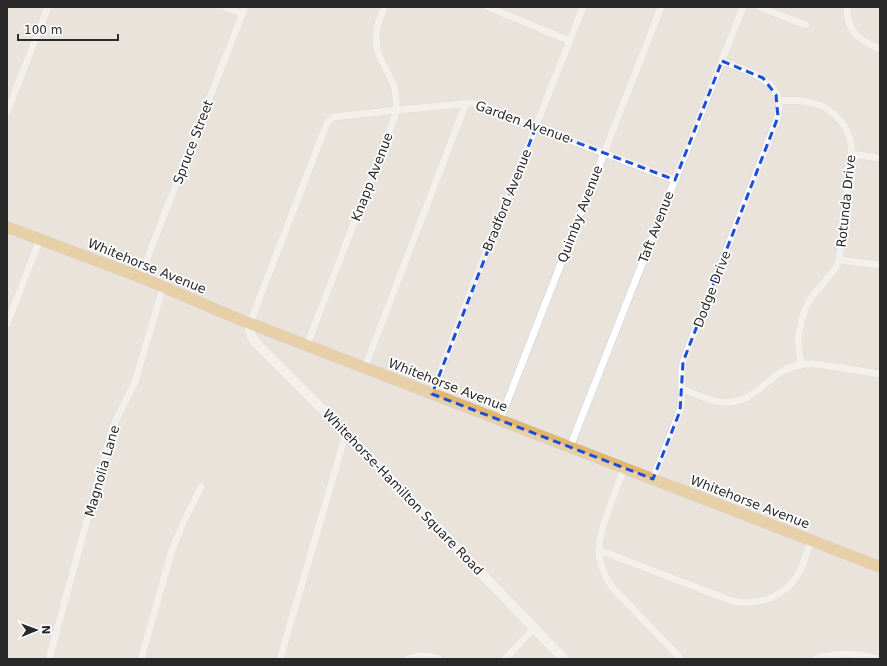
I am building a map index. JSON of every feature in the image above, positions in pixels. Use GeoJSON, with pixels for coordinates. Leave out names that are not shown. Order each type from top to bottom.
{"type":"FeatureCollection","features":[{"type":"Feature","properties":{"kind":"main road","name":"Whitehorse Avenue"},"geometry":{"type":"LineString","coordinates":[[7,227],[140,277],[250,323],[880,568]]}},
{"type":"Feature","properties":{"kind":"street"},"geometry":{"type":"LineString","coordinates":[[7,112],[48,7]]}},
{"type":"Feature","properties":{"kind":"street"},"geometry":{"type":"LineString","coordinates":[[225,7],[244,10]]}},
{"type":"Feature","properties":{"kind":"street","name":"Knapp Avenue"},"geometry":{"type":"LineString","coordinates":[[307,345],[397,110],[393,84],[379,54],[377,44],[376,34],[378,24],[385,7]]}},
{"type":"Feature","properties":{"kind":"street"},"geometry":{"type":"LineString","coordinates":[[488,7],[570,41]]}},
{"type":"Feature","properties":{"kind":"street","name":"Bradford Avenue"},"geometry":{"type":"LineString","coordinates":[[432,394],[470,293],[583,7]]}},
{"type":"Feature","properties":{"kind":"street","name":"Quimby Avenue"},"geometry":{"type":"LineString","coordinates":[[500,420],[661,7]]}},
{"type":"Feature","properties":{"kind":"street","name":"Taft Avenue"},"geometry":{"type":"LineString","coordinates":[[570,447],[743,7]]}},
{"type":"Feature","properties":{"kind":"street"},"geometry":{"type":"LineString","coordinates":[[759,7],[806,25]]}},
{"type":"Feature","properties":{"kind":"street"},"geometry":{"type":"LineString","coordinates":[[847,7],[848,20],[855,34],[860,40],[880,49]]}},
{"type":"Feature","properties":{"kind":"street","name":"Spruce Street"},"geometry":{"type":"LineString","coordinates":[[140,277],[244,10]]}},
{"type":"Feature","properties":{"kind":"street"},"geometry":{"type":"LineString","coordinates":[[722,61],[763,78],[773,89],[779,101]]}},
{"type":"Feature","properties":{"kind":"street","name":"Rotunda Drive"},"geometry":{"type":"LineString","coordinates":[[779,101],[804,101],[823,106],[830,110],[837,116],[848,132],[852,154],[839,260],[835,269],[814,294],[807,305],[802,318],[798,340],[801,365]]}},
{"type":"Feature","properties":{"kind":"street","name":"Dodge Drive"},"geometry":{"type":"LineString","coordinates":[[653,479],[680,411],[682,400],[683,362],[777,122],[779,101]]}},
{"type":"Feature","properties":{"kind":"street"},"geometry":{"type":"LineString","coordinates":[[365,367],[466,103]]}},
{"type":"Feature","properties":{"kind":"street","name":"Garden Avenue"},"geometry":{"type":"LineString","coordinates":[[250,323],[324,131],[330,120],[333,118],[472,103],[675,180]]}},
{"type":"Feature","properties":{"kind":"street"},"geometry":{"type":"LineString","coordinates":[[852,154],[880,158]]}},
{"type":"Feature","properties":{"kind":"street"},"geometry":{"type":"LineString","coordinates":[[7,324],[40,239]]}},
{"type":"Feature","properties":{"kind":"street"},"geometry":{"type":"LineString","coordinates":[[839,260],[880,266]]}},
{"type":"Feature","properties":{"kind":"street","name":"Magnolia Lane"},"geometry":{"type":"LineString","coordinates":[[49,659],[111,433],[135,382],[164,287]]}},
{"type":"Feature","properties":{"kind":"street","name":"Whitehorse-Hamilton Square Road"},"geometry":{"type":"LineString","coordinates":[[250,323],[249,329],[256,343],[346,432],[564,659]]}},
{"type":"Feature","properties":{"kind":"street"},"geometry":{"type":"LineString","coordinates":[[682,389],[710,400],[730,402],[748,397],[787,369],[801,365],[816,364],[880,374]]}},
{"type":"Feature","properties":{"kind":"street"},"geometry":{"type":"LineString","coordinates":[[280,659],[346,432]]}},
{"type":"Feature","properties":{"kind":"street"},"geometry":{"type":"LineString","coordinates":[[624,468],[601,532],[599,550],[602,569],[612,587],[681,659]]}},
{"type":"Feature","properties":{"kind":"street"},"geometry":{"type":"LineString","coordinates":[[141,659],[172,550],[183,523],[201,488]]}},
{"type":"Feature","properties":{"kind":"street"},"geometry":{"type":"LineString","coordinates":[[599,550],[732,601],[752,603],[771,598],[788,587],[800,571],[811,540]]}},
{"type":"Feature","properties":{"kind":"street"},"geometry":{"type":"LineString","coordinates":[[505,659],[534,628]]}},
{"type":"Feature","properties":{"kind":"street"},"geometry":{"type":"LineString","coordinates":[[815,659],[827,655],[854,654],[879,659]]}},
{"type":"Feature","properties":{"kind":"street"},"geometry":{"type":"LineString","coordinates":[[408,659],[422,656],[432,656],[439,659]]}},
{"type":"Feature","properties":{"kind":"highlighted area"},"geometry":{"type":"Polygon","coordinates":[[[722,61],[763,78],[776,95],[778,117],[683,362],[680,411],[653,479],[432,394],[536,127],[675,180],[722,61]]]}}]}
